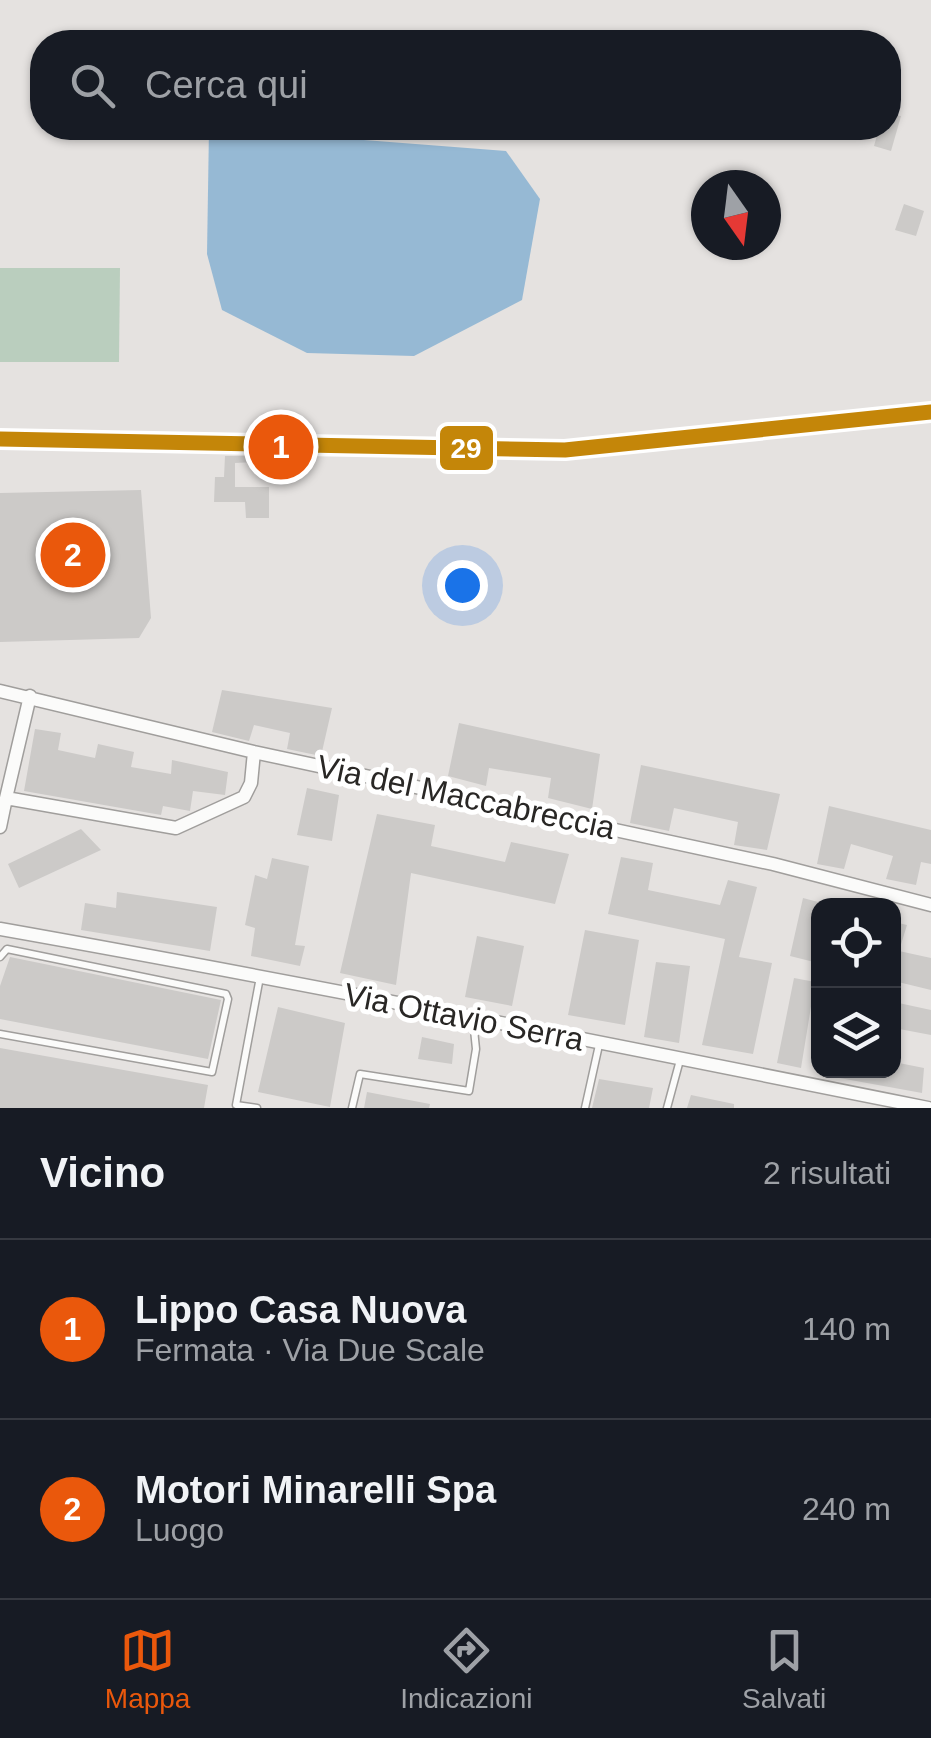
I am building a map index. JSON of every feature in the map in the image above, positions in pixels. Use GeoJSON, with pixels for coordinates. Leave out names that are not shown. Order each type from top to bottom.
{"type":"FeatureCollection","features":[{"type":"Feature","properties":{"kind":"street"},"geometry":{"type":"LineString","coordinates":[[0,440],[565,450],[931,412]]}},
{"type":"Feature","properties":{"kind":"street","name":"Via del Maccabreccia"},"geometry":{"type":"LineString","coordinates":[[0,690],[254,752],[773,864],[931,905]]}},
{"type":"Feature","properties":{"kind":"street"},"geometry":{"type":"LineString","coordinates":[[0,826],[30,696]]}},
{"type":"Feature","properties":{"kind":"street"},"geometry":{"type":"LineString","coordinates":[[6,798],[176,828],[244,797],[254,752]]}},
{"type":"Feature","properties":{"kind":"street","name":"Via Ottavio Serra"},"geometry":{"type":"LineString","coordinates":[[0,929],[260,976],[928,1108]]}},
{"type":"Feature","properties":{"kind":"lane"},"geometry":{"type":"LineString","coordinates":[[0,958],[7,949],[226,994],[228,999],[212,1072],[0,1034]]}},
{"type":"Feature","properties":{"kind":"lane"},"geometry":{"type":"LineString","coordinates":[[257,1108],[236,1105],[260,976]]}},
{"type":"Feature","properties":{"kind":"lane"},"geometry":{"type":"LineString","coordinates":[[352,1108],[360,1074],[469,1091],[476,1049],[473,1020]]}},
{"type":"Feature","properties":{"kind":"lane"},"geometry":{"type":"LineString","coordinates":[[585,1108],[600,1043]]}},
{"type":"Feature","properties":{"kind":"lane"},"geometry":{"type":"LineString","coordinates":[[668,1108],[680,1058]]}},
{"type":"Feature","properties":{"kind":"green space"},"geometry":{"type":"Polygon","coordinates":[[[0,268],[120,268],[119,362],[0,362],[0,268]]]}},
{"type":"Feature","properties":{"kind":"water"},"geometry":{"type":"Polygon","coordinates":[[[209,140],[364,140],[506,151],[540,199],[522,300],[414,356],[307,353],[222,310],[207,254],[209,140]]]}},
{"type":"Feature","properties":{"kind":"building"},"geometry":{"type":"Polygon","coordinates":[[[876,140],[894,140],[891,151],[874,146],[876,140]]]}},
{"type":"Feature","properties":{"kind":"building"},"geometry":{"type":"Polygon","coordinates":[[[904,204],[924,211],[916,236],[895,230],[904,204]]]}},
{"type":"Feature","properties":{"kind":"building"},"geometry":{"type":"Polygon","coordinates":[[[225,456],[255,456],[255,462],[235,463],[235,487],[269,487],[269,518],[246,518],[245,502],[214,502],[215,477],[224,477],[225,456]]]}},
{"type":"Feature","properties":{"kind":"building"},"geometry":{"type":"Polygon","coordinates":[[[141,490],[151,618],[139,638],[0,642],[0,493],[141,490]]]}},
{"type":"Feature","properties":{"kind":"building"},"geometry":{"type":"Polygon","coordinates":[[[222,690],[332,708],[321,756],[287,749],[290,733],[254,725],[249,741],[212,732],[222,690]]]}},
{"type":"Feature","properties":{"kind":"building"},"geometry":{"type":"Polygon","coordinates":[[[459,723],[600,754],[592,809],[548,798],[551,778],[489,768],[486,786],[448,776],[459,723]]]}},
{"type":"Feature","properties":{"kind":"building"},"geometry":{"type":"Polygon","coordinates":[[[35,729],[61,733],[58,750],[95,758],[98,744],[134,752],[131,767],[171,774],[172,760],[228,772],[225,795],[193,791],[190,811],[163,806],[161,815],[24,791],[35,729]]]}},
{"type":"Feature","properties":{"kind":"building"},"geometry":{"type":"Polygon","coordinates":[[[641,765],[780,794],[767,850],[734,845],[738,822],[674,808],[669,831],[630,823],[641,765]]]}},
{"type":"Feature","properties":{"kind":"building"},"geometry":{"type":"Polygon","coordinates":[[[307,788],[339,795],[332,841],[297,835],[307,788]]]}},
{"type":"Feature","properties":{"kind":"building"},"geometry":{"type":"Polygon","coordinates":[[[829,806],[931,830],[931,864],[921,862],[916,885],[886,879],[893,856],[851,844],[844,869],[817,864],[829,806]]]}},
{"type":"Feature","properties":{"kind":"building"},"geometry":{"type":"Polygon","coordinates":[[[377,814],[435,825],[431,846],[505,862],[511,842],[569,854],[555,904],[411,873],[396,985],[340,973],[377,814]]]}},
{"type":"Feature","properties":{"kind":"building"},"geometry":{"type":"Polygon","coordinates":[[[81,829],[101,850],[19,888],[8,864],[81,829]]]}},
{"type":"Feature","properties":{"kind":"building"},"geometry":{"type":"Polygon","coordinates":[[[621,857],[653,863],[648,890],[720,905],[728,880],[757,887],[739,957],[772,963],[753,1054],[702,1045],[725,939],[608,914],[621,857]]]}},
{"type":"Feature","properties":{"kind":"building"},"geometry":{"type":"Polygon","coordinates":[[[272,858],[309,866],[295,945],[305,946],[300,966],[251,956],[255,928],[245,925],[255,875],[267,879],[272,858]]]}},
{"type":"Feature","properties":{"kind":"building"},"geometry":{"type":"Polygon","coordinates":[[[117,892],[217,907],[210,951],[81,930],[85,903],[116,908],[117,892]]]}},
{"type":"Feature","properties":{"kind":"building"},"geometry":{"type":"Polygon","coordinates":[[[803,898],[811,900],[811,961],[790,956],[803,898]]]}},
{"type":"Feature","properties":{"kind":"building"},"geometry":{"type":"Polygon","coordinates":[[[901,924],[907,925],[901,944],[901,924]]]}},
{"type":"Feature","properties":{"kind":"building"},"geometry":{"type":"Polygon","coordinates":[[[585,930],[639,940],[625,1025],[568,1015],[585,930]]]}},
{"type":"Feature","properties":{"kind":"building"},"geometry":{"type":"Polygon","coordinates":[[[477,936],[524,946],[512,1006],[465,997],[477,936]]]}},
{"type":"Feature","properties":{"kind":"building"},"geometry":{"type":"Polygon","coordinates":[[[901,951],[931,958],[931,990],[901,983],[901,951]]]}},
{"type":"Feature","properties":{"kind":"building"},"geometry":{"type":"Polygon","coordinates":[[[10,957],[221,1000],[208,1059],[0,1019],[0,986],[10,957]]]}},
{"type":"Feature","properties":{"kind":"building"},"geometry":{"type":"Polygon","coordinates":[[[656,962],[690,966],[679,1043],[644,1037],[656,962]]]}},
{"type":"Feature","properties":{"kind":"building"},"geometry":{"type":"Polygon","coordinates":[[[794,978],[811,981],[801,1068],[777,1063],[794,978]]]}},
{"type":"Feature","properties":{"kind":"building"},"geometry":{"type":"Polygon","coordinates":[[[901,1004],[931,1010],[931,1035],[901,1029],[901,1004]]]}},
{"type":"Feature","properties":{"kind":"building"},"geometry":{"type":"Polygon","coordinates":[[[278,1007],[345,1023],[330,1107],[258,1092],[278,1007]]]}},
{"type":"Feature","properties":{"kind":"building"},"geometry":{"type":"Polygon","coordinates":[[[422,1037],[454,1044],[452,1064],[418,1059],[422,1037]]]}},
{"type":"Feature","properties":{"kind":"building"},"geometry":{"type":"Polygon","coordinates":[[[0,1048],[208,1085],[204,1108],[0,1108],[0,1048]]]}},
{"type":"Feature","properties":{"kind":"building"},"geometry":{"type":"Polygon","coordinates":[[[901,1063],[924,1068],[922,1093],[840,1078],[901,1078],[901,1063]]]}},
{"type":"Feature","properties":{"kind":"building"},"geometry":{"type":"Polygon","coordinates":[[[599,1079],[653,1088],[649,1108],[592,1108],[599,1079]]]}},
{"type":"Feature","properties":{"kind":"building"},"geometry":{"type":"Polygon","coordinates":[[[367,1092],[430,1104],[429,1108],[364,1108],[367,1092]]]}},
{"type":"Feature","properties":{"kind":"building"},"geometry":{"type":"Polygon","coordinates":[[[691,1095],[734,1104],[734,1108],[687,1108],[691,1095]]]}},
{"type":"Feature","properties":{"kind":"transit line","name":"29"},"geometry":{"type":"LineString","coordinates":[[0,439],[565,450],[931,412]]}},
{"type":"Feature","properties":{"kind":"place","name":"Lippo Casa Nuova"},"geometry":{"type":"Point","coordinates":[281,447]}},
{"type":"Feature","properties":{"kind":"place","name":"Motori Minarelli Spa"},"geometry":{"type":"Point","coordinates":[73,555]}}]}
